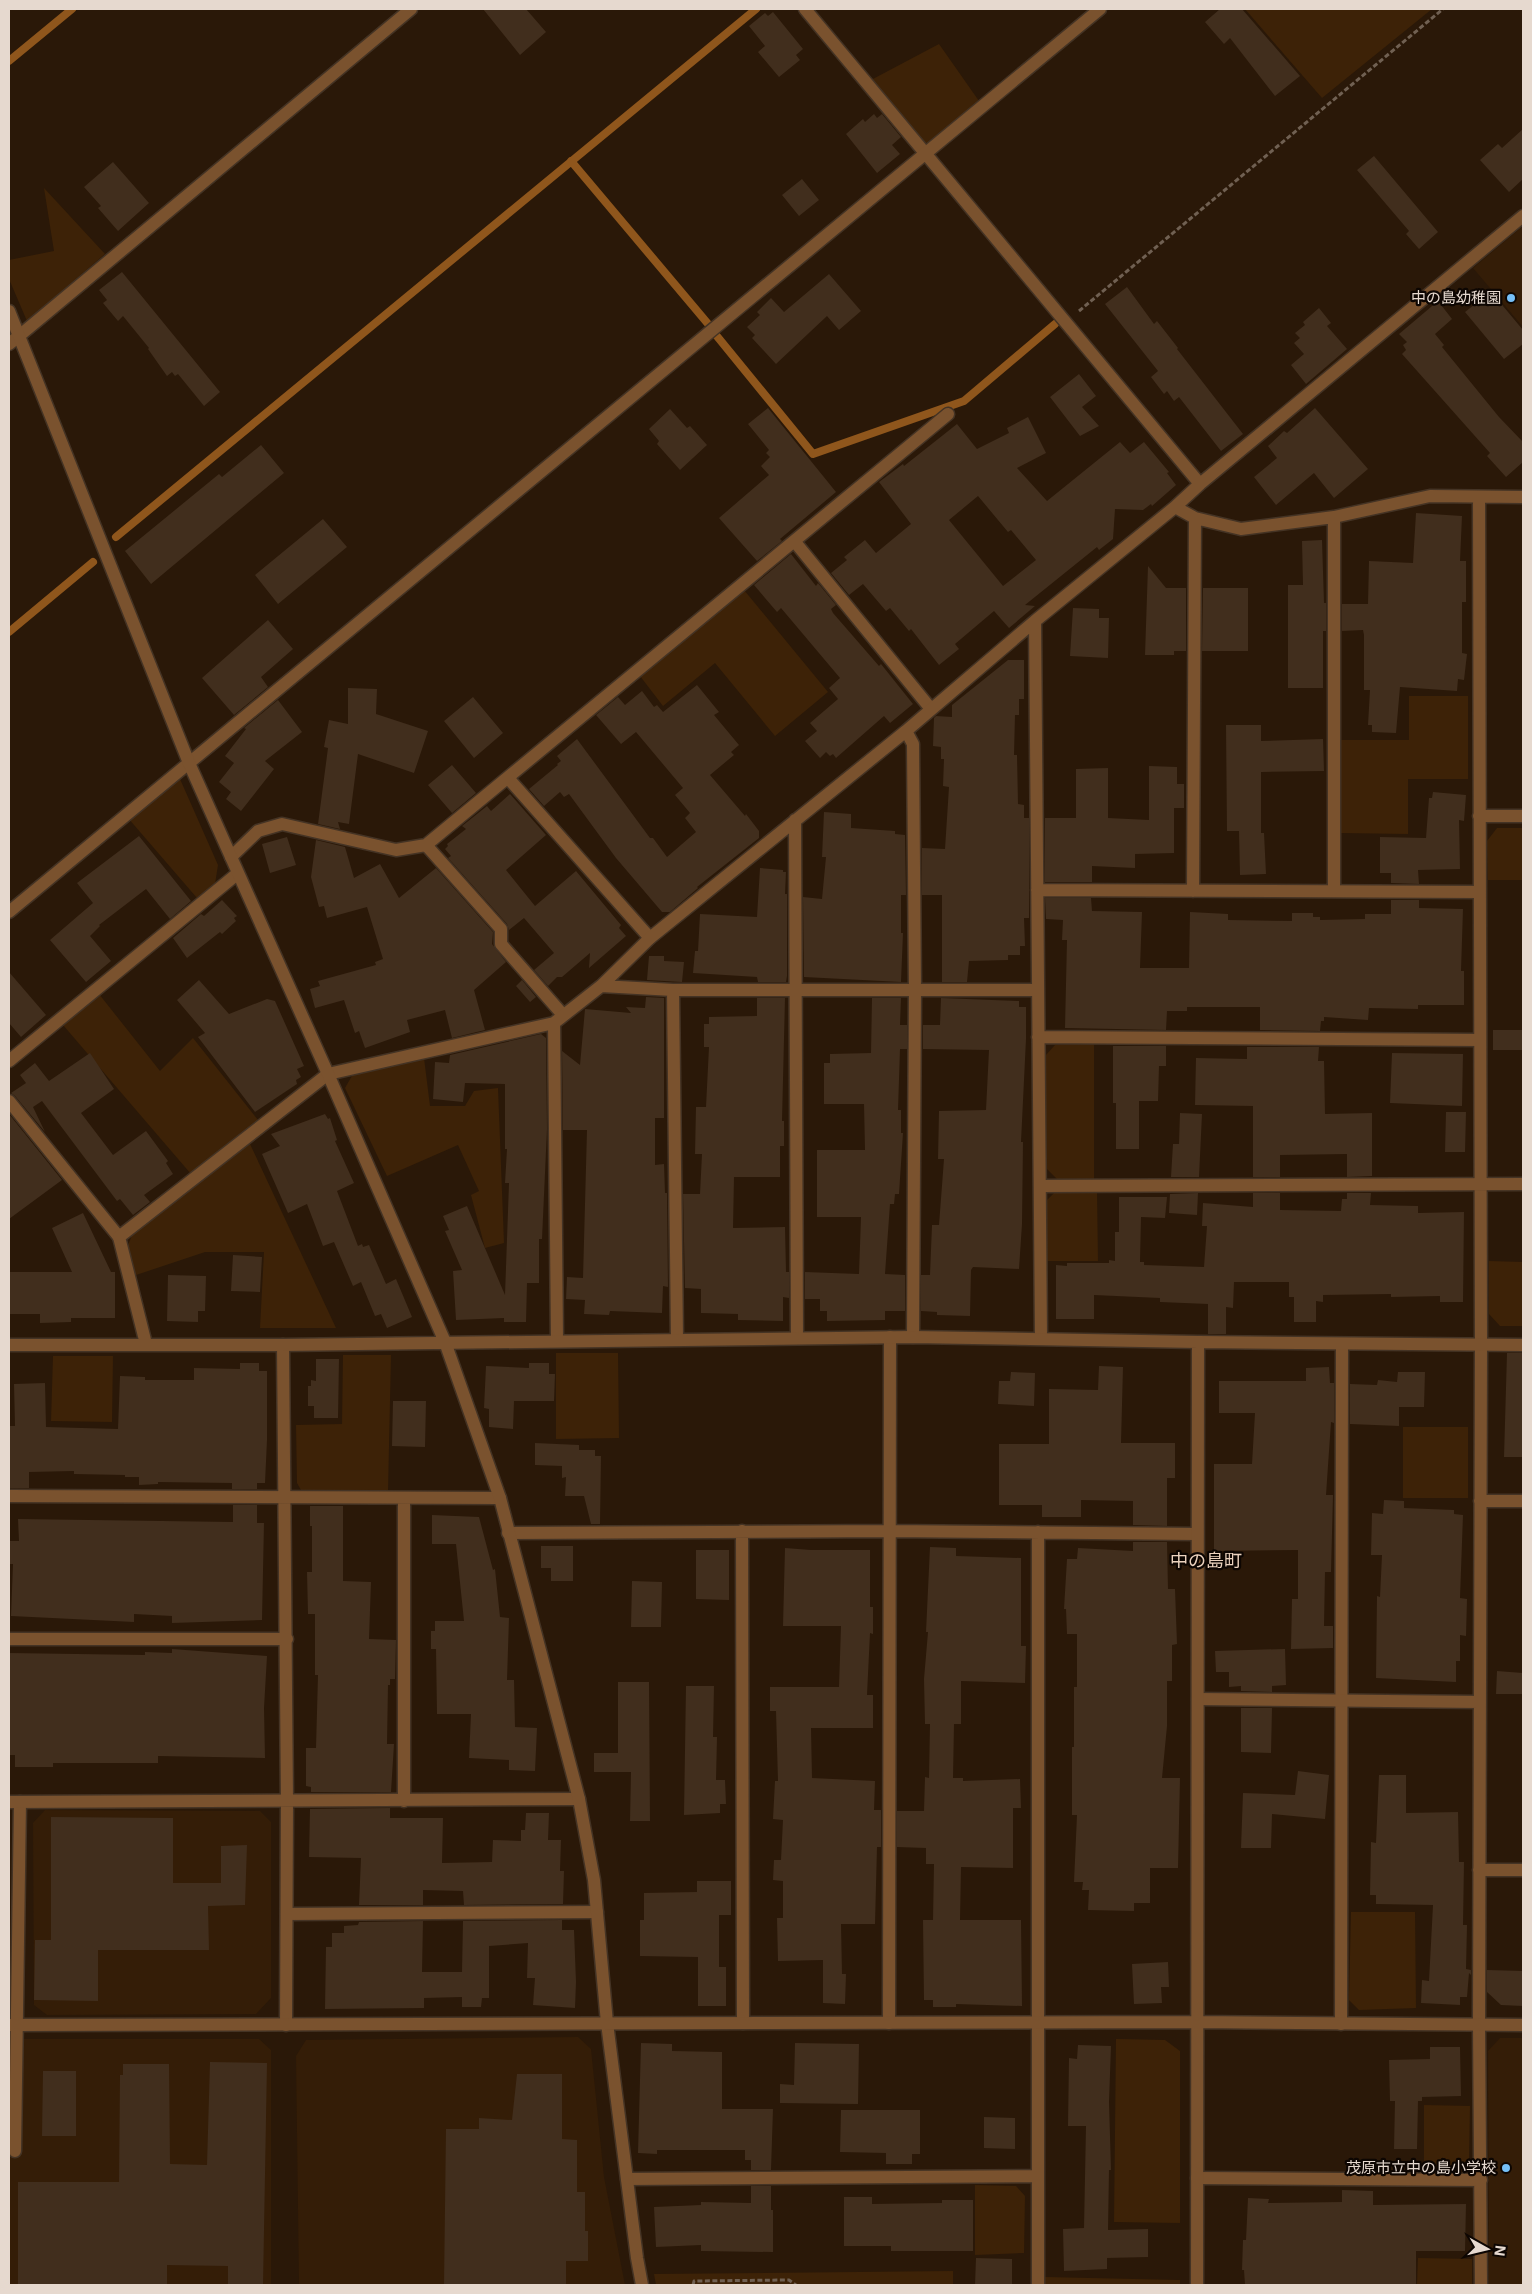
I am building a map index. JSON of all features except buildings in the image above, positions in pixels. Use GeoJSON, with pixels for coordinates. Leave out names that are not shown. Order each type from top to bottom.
{"type":"FeatureCollection","features":[{"type":"Feature","properties":{"kind":"street"},"geometry":{"type":"LineString","coordinates":[[9,344],[411,9]]}},
{"type":"Feature","properties":{"kind":"street"},"geometry":{"type":"LineString","coordinates":[[805,9],[1200,484]]}},
{"type":"Feature","properties":{"kind":"street"},"geometry":{"type":"LineString","coordinates":[[9,912],[1100,9]]}},
{"type":"Feature","properties":{"kind":"street"},"geometry":{"type":"LineString","coordinates":[[120,1237],[328,1074],[559,1019],[601,986],[650,938],[906,731],[1034,621],[1175,507],[1200,484],[1523,216]]}},
{"type":"Feature","properties":{"kind":"street"},"geometry":{"type":"LineString","coordinates":[[9,311],[189,762],[445,1342],[500,1498],[579,1799],[594,1880],[607,2023],[642,2285]]}},
{"type":"Feature","properties":{"kind":"street"},"geometry":{"type":"LineString","coordinates":[[231,857],[258,831],[282,824],[396,850],[426,845],[948,414]]}},
{"type":"Feature","properties":{"kind":"street"},"geometry":{"type":"LineString","coordinates":[[1175,507],[1195,518],[1241,529],[1334,517],[1430,496],[1523,497]]}},
{"type":"Feature","properties":{"kind":"street"},"geometry":{"type":"LineString","coordinates":[[1479,498],[1478,816],[1480,892],[1481,1345],[1478,2025],[1481,2285]]}},
{"type":"Feature","properties":{"kind":"street"},"geometry":{"type":"LineString","coordinates":[[1334,517],[1334,890]]}},
{"type":"Feature","properties":{"kind":"street"},"geometry":{"type":"LineString","coordinates":[[1193,891],[1195,518]]}},
{"type":"Feature","properties":{"kind":"street"},"geometry":{"type":"LineString","coordinates":[[795,542],[931,709]]}},
{"type":"Feature","properties":{"kind":"street"},"geometry":{"type":"LineString","coordinates":[[1034,621],[1041,1338]]}},
{"type":"Feature","properties":{"kind":"street"},"geometry":{"type":"LineString","coordinates":[[906,731],[913,744],[915,990],[913,1337]]}},
{"type":"Feature","properties":{"kind":"street"},"geometry":{"type":"LineString","coordinates":[[508,778],[650,938]]}},
{"type":"Feature","properties":{"kind":"street"},"geometry":{"type":"LineString","coordinates":[[1478,816],[1523,816]]}},
{"type":"Feature","properties":{"kind":"street"},"geometry":{"type":"LineString","coordinates":[[795,820],[797,1338]]}},
{"type":"Feature","properties":{"kind":"street"},"geometry":{"type":"LineString","coordinates":[[426,845],[501,929],[501,944],[559,1019],[557,1340]]}},
{"type":"Feature","properties":{"kind":"street"},"geometry":{"type":"LineString","coordinates":[[9,1061],[237,874]]}},
{"type":"Feature","properties":{"kind":"street"},"geometry":{"type":"LineString","coordinates":[[1037,890],[1480,892]]}},
{"type":"Feature","properties":{"kind":"street"},"geometry":{"type":"LineString","coordinates":[[601,986],[673,990],[1038,990]]}},
{"type":"Feature","properties":{"kind":"street"},"geometry":{"type":"LineString","coordinates":[[673,990],[677,1339]]}},
{"type":"Feature","properties":{"kind":"street"},"geometry":{"type":"LineString","coordinates":[[1038,1037],[1480,1040]]}},
{"type":"Feature","properties":{"kind":"street"},"geometry":{"type":"LineString","coordinates":[[9,1101],[120,1237],[146,1344]]}},
{"type":"Feature","properties":{"kind":"street"},"geometry":{"type":"LineString","coordinates":[[1040,1186],[1523,1184]]}},
{"type":"Feature","properties":{"kind":"street"},"geometry":{"type":"LineString","coordinates":[[889,2023],[890,1337]]}},
{"type":"Feature","properties":{"kind":"street"},"geometry":{"type":"LineString","coordinates":[[9,1345],[913,1337],[1523,1345]]}},
{"type":"Feature","properties":{"kind":"street"},"geometry":{"type":"LineString","coordinates":[[1197,2285],[1198,1342]]}},
{"type":"Feature","properties":{"kind":"street"},"geometry":{"type":"LineString","coordinates":[[283,1344],[286,1497],[286,2024]]}},
{"type":"Feature","properties":{"kind":"street"},"geometry":{"type":"LineString","coordinates":[[1341,2024],[1342,1344]]}},
{"type":"Feature","properties":{"kind":"street"},"geometry":{"type":"LineString","coordinates":[[9,1496],[500,1498]]}},
{"type":"Feature","properties":{"kind":"street"},"geometry":{"type":"LineString","coordinates":[[404,1498],[404,1801]]}},
{"type":"Feature","properties":{"kind":"street"},"geometry":{"type":"LineString","coordinates":[[1480,1501],[1523,1501]]}},
{"type":"Feature","properties":{"kind":"street"},"geometry":{"type":"LineString","coordinates":[[742,1531],[743,2023]]}},
{"type":"Feature","properties":{"kind":"street"},"geometry":{"type":"LineString","coordinates":[[508,1533],[890,1531],[1197,1534]]}},
{"type":"Feature","properties":{"kind":"street"},"geometry":{"type":"LineString","coordinates":[[1038,1532],[1038,2285]]}},
{"type":"Feature","properties":{"kind":"street"},"geometry":{"type":"LineString","coordinates":[[9,1639],[286,1639]]}},
{"type":"Feature","properties":{"kind":"street"},"geometry":{"type":"LineString","coordinates":[[1198,1699],[1479,1702]]}},
{"type":"Feature","properties":{"kind":"street"},"geometry":{"type":"LineString","coordinates":[[16,2152],[13,2025],[15,1802],[579,1799]]}},
{"type":"Feature","properties":{"kind":"street"},"geometry":{"type":"LineString","coordinates":[[1479,1870],[1523,1870]]}},
{"type":"Feature","properties":{"kind":"street"},"geometry":{"type":"LineString","coordinates":[[287,1914],[597,1912]]}},
{"type":"Feature","properties":{"kind":"street"},"geometry":{"type":"LineString","coordinates":[[13,2025],[1037,2022],[1523,2025]]}},
{"type":"Feature","properties":{"kind":"street"},"geometry":{"type":"LineString","coordinates":[[627,2179],[1038,2176]]}},
{"type":"Feature","properties":{"kind":"street"},"geometry":{"type":"LineString","coordinates":[[1197,2178],[1481,2180]]}},
{"type":"Feature","properties":{"kind":"path"},"geometry":{"type":"LineString","coordinates":[[1065,322],[1442,9]]}},
{"type":"Feature","properties":{"kind":"path"},"geometry":{"type":"LineString","coordinates":[[693,2285],[694,2281],[789,2280],[796,2285]]}},
{"type":"Feature","properties":{"kind":"shaded area"},"geometry":{"type":"Polygon","coordinates":[[[1245,9],[1432,9],[1322,98],[1245,9]]]}},
{"type":"Feature","properties":{"kind":"shaded area"},"geometry":{"type":"Polygon","coordinates":[[[939,44],[979,101],[931,144],[918,141],[871,80],[939,44]]]}},
{"type":"Feature","properties":{"kind":"shaded area"},"geometry":{"type":"Polygon","coordinates":[[[44,188],[105,254],[27,321],[9,279],[9,260],[54,251],[44,188]]]}},
{"type":"Feature","properties":{"kind":"shaded area","name":"中の島幼稚園"},"geometry":{"type":"Polygon","coordinates":[[[1523,226],[1523,327],[1473,268],[1523,226]]]}},
{"type":"Feature","properties":{"kind":"shaded area"},"geometry":{"type":"Polygon","coordinates":[[[744,590],[828,692],[775,736],[715,663],[663,706],[640,676],[744,590]]]}},
{"type":"Feature","properties":{"kind":"shaded area"},"geometry":{"type":"Polygon","coordinates":[[[1409,696],[1468,696],[1468,779],[1408,779],[1408,834],[1340,833],[1340,740],[1409,740],[1409,696]]]}},
{"type":"Feature","properties":{"kind":"shaded area"},"geometry":{"type":"Polygon","coordinates":[[[180,779],[218,865],[215,884],[197,898],[128,818],[180,779]]]}},
{"type":"Feature","properties":{"kind":"shaded area"},"geometry":{"type":"Polygon","coordinates":[[[1497,828],[1523,828],[1523,880],[1488,880],[1487,841],[1497,828]]]}},
{"type":"Feature","properties":{"kind":"shaded area"},"geometry":{"type":"Polygon","coordinates":[[[99,994],[160,1071],[193,1038],[258,1120],[191,1174],[63,1025],[99,994]]]}},
{"type":"Feature","properties":{"kind":"shaded area"},"geometry":{"type":"Polygon","coordinates":[[[1094,1043],[1094,1179],[1057,1179],[1047,1169],[1045,1056],[1055,1045],[1094,1043]]]}},
{"type":"Feature","properties":{"kind":"shaded area"},"geometry":{"type":"Polygon","coordinates":[[[424,1058],[430,1106],[465,1106],[474,1091],[498,1088],[504,1243],[485,1248],[471,1195],[479,1191],[458,1145],[387,1176],[345,1088],[353,1074],[424,1058]]]}},
{"type":"Feature","properties":{"kind":"shaded area"},"geometry":{"type":"Polygon","coordinates":[[[250,1144],[336,1328],[260,1328],[264,1252],[205,1252],[133,1276],[127,1248],[132,1235],[250,1144]]]}},
{"type":"Feature","properties":{"kind":"shaded area"},"geometry":{"type":"Polygon","coordinates":[[[1056,1191],[1097,1191],[1098,1261],[1047,1261],[1046,1201],[1056,1191]]]}},
{"type":"Feature","properties":{"kind":"shaded area"},"geometry":{"type":"Polygon","coordinates":[[[1489,1261],[1523,1262],[1523,1326],[1500,1326],[1489,1314],[1489,1261]]]}},
{"type":"Feature","properties":{"kind":"shaded area"},"geometry":{"type":"Polygon","coordinates":[[[556,1353],[618,1353],[619,1438],[556,1439],[556,1353]]]}},
{"type":"Feature","properties":{"kind":"shaded area"},"geometry":{"type":"Polygon","coordinates":[[[343,1355],[391,1355],[388,1492],[301,1490],[297,1483],[296,1425],[342,1424],[343,1355]]]}},
{"type":"Feature","properties":{"kind":"shaded area"},"geometry":{"type":"Polygon","coordinates":[[[53,1356],[113,1356],[112,1422],[51,1421],[53,1356]]]}},
{"type":"Feature","properties":{"kind":"shaded area"},"geometry":{"type":"Polygon","coordinates":[[[1403,1427],[1468,1427],[1468,1498],[1403,1498],[1403,1427]]]}},
{"type":"Feature","properties":{"kind":"shaded area"},"geometry":{"type":"Polygon","coordinates":[[[45,1810],[260,1811],[271,1822],[271,1998],[256,2014],[47,2015],[34,2005],[33,1823],[45,1810]]]}},
{"type":"Feature","properties":{"kind":"shaded area"},"geometry":{"type":"Polygon","coordinates":[[[1351,1912],[1415,1912],[1416,2008],[1359,2010],[1349,2000],[1351,1912]]]}},
{"type":"Feature","properties":{"kind":"shaded area"},"geometry":{"type":"Polygon","coordinates":[[[578,2037],[591,2049],[604,2177],[625,2285],[299,2285],[296,2056],[306,2040],[578,2037]]]}},
{"type":"Feature","properties":{"kind":"shaded area","name":"茂原市立中の島小学校"},"geometry":{"type":"Polygon","coordinates":[[[1500,2038],[1523,2038],[1523,2285],[1489,2285],[1488,2051],[1500,2038]]]}},
{"type":"Feature","properties":{"kind":"shaded area"},"geometry":{"type":"Polygon","coordinates":[[[9,2039],[259,2039],[271,2050],[271,2285],[9,2285],[9,2039]]]}},
{"type":"Feature","properties":{"kind":"shaded area"},"geometry":{"type":"Polygon","coordinates":[[[1116,2039],[1165,2040],[1180,2051],[1180,2223],[1114,2222],[1116,2039]]]}},
{"type":"Feature","properties":{"kind":"shaded area"},"geometry":{"type":"Polygon","coordinates":[[[1424,2105],[1470,2106],[1469,2162],[1460,2174],[1424,2173],[1424,2105]]]}},
{"type":"Feature","properties":{"kind":"shaded area"},"geometry":{"type":"Polygon","coordinates":[[[975,2185],[1016,2186],[1025,2196],[1024,2253],[975,2255],[975,2185]]]}},
{"type":"Feature","properties":{"kind":"shaded area"},"geometry":{"type":"Polygon","coordinates":[[[1418,2258],[1472,2259],[1472,2285],[1417,2285],[1418,2258]]]}},
{"type":"Feature","properties":{"kind":"shaded area"},"geometry":{"type":"Polygon","coordinates":[[[953,2271],[953,2285],[656,2285],[654,2274],[953,2271]]]}},
{"type":"Feature","properties":{"kind":"shaded area"},"geometry":{"type":"Polygon","coordinates":[[[1045,2277],[1180,2280],[1180,2285],[1045,2285],[1045,2277]]]}},
{"type":"Feature","properties":{"kind":"waterway"},"geometry":{"type":"LineString","coordinates":[[9,61],[72,9]]}},
{"type":"Feature","properties":{"kind":"waterway"},"geometry":{"type":"LineString","coordinates":[[116,537],[756,9]]}},
{"type":"Feature","properties":{"kind":"waterway"},"geometry":{"type":"LineString","coordinates":[[571,161],[709,325]]}},
{"type":"Feature","properties":{"kind":"waterway"},"geometry":{"type":"LineString","coordinates":[[716,335],[813,454],[964,401],[1055,324]]}},
{"type":"Feature","properties":{"kind":"waterway"},"geometry":{"type":"LineString","coordinates":[[9,632],[93,562]]}},
{"type":"Feature","properties":{"kind":"place","name":"中の島幼稚園"},"geometry":{"type":"Point","coordinates":[1511,298]}},
{"type":"Feature","properties":{"kind":"place","name":"茂原市立中の島小学校"},"geometry":{"type":"Point","coordinates":[1506,2168]}},
{"type":"Feature","properties":{"kind":"district","name":"中の島町"},"geometry":{"type":"Point","coordinates":[1206,1561]}}]}
